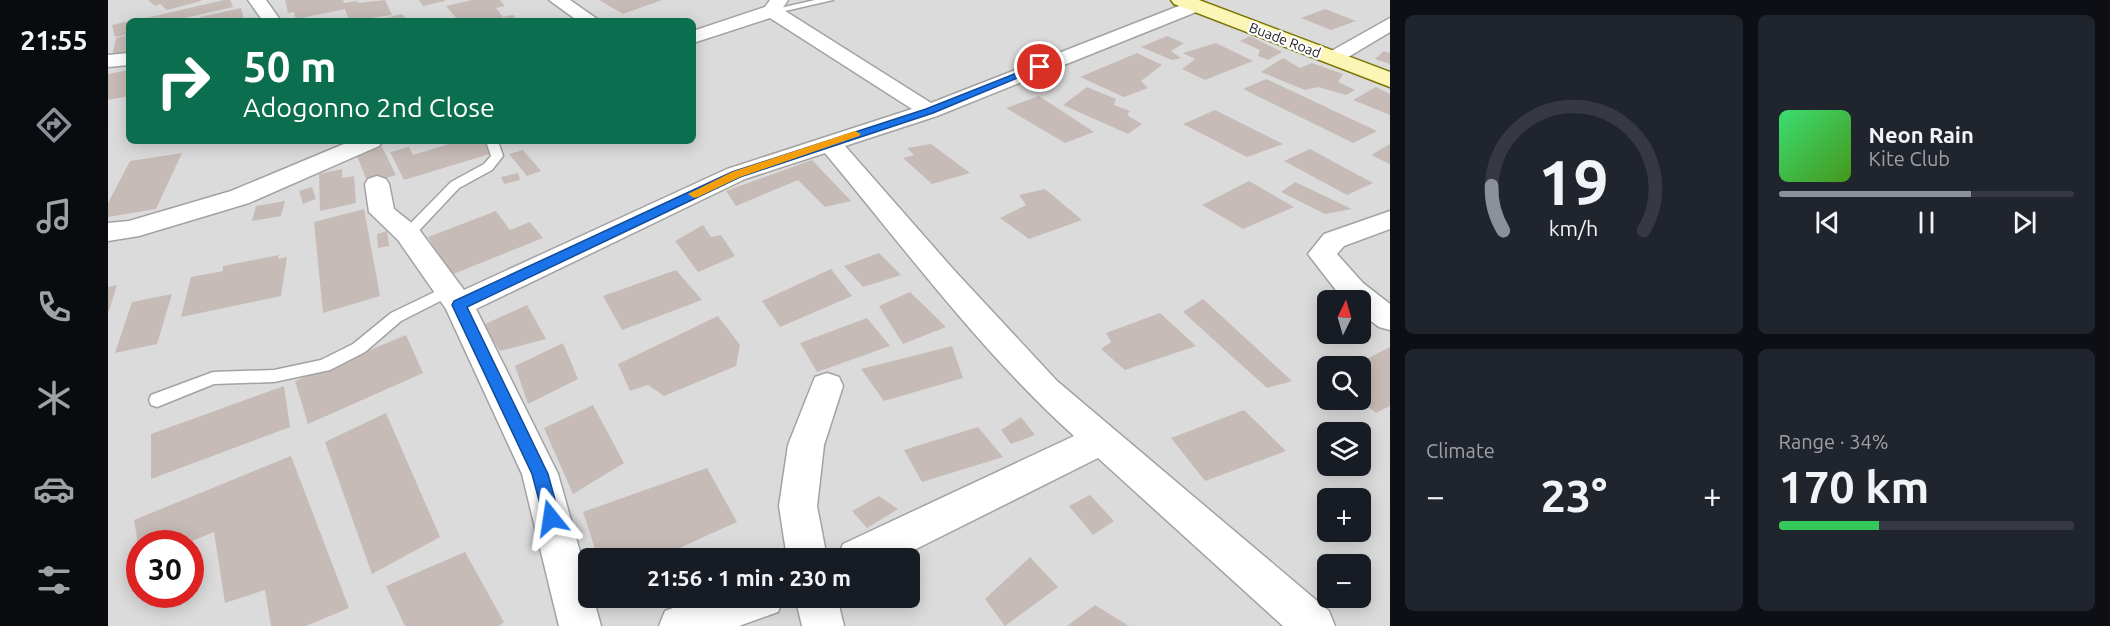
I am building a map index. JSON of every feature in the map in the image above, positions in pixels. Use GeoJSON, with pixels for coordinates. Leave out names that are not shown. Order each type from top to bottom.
{"type":"FeatureCollection","features":[{"type":"Feature","properties":{"kind":"street"},"geometry":{"type":"LineString","coordinates":[[257,0],[271,18]]}},
{"type":"Feature","properties":{"kind":"street"},"geometry":{"type":"LineString","coordinates":[[558,0],[586,18]]}},
{"type":"Feature","properties":{"kind":"street"},"geometry":{"type":"LineString","coordinates":[[454,298],[736,174],[929,111],[1188,3]]}},
{"type":"Feature","properties":{"kind":"street","name":"Buade Road"},"geometry":{"type":"LineString","coordinates":[[1188,3],[1390,80]]}},
{"type":"Feature","properties":{"kind":"street"},"geometry":{"type":"LineString","coordinates":[[696,36],[775,5],[929,111]]}},
{"type":"Feature","properties":{"kind":"street"},"geometry":{"type":"LineString","coordinates":[[1333,58],[1390,24]]}},
{"type":"Feature","properties":{"kind":"street"},"geometry":{"type":"LineString","coordinates":[[108,61],[126,59]]}},
{"type":"Feature","properties":{"kind":"street"},"geometry":{"type":"LineString","coordinates":[[829,142],[943,276],[1045,390],[1314,626]]}},
{"type":"Feature","properties":{"kind":"street"},"geometry":{"type":"LineString","coordinates":[[108,232],[130,230],[240,197],[358,144]]}},
{"type":"Feature","properties":{"kind":"street"},"geometry":{"type":"LineString","coordinates":[[377,184],[382,212],[408,234],[454,298],[540,474],[580,626]]}},
{"type":"Feature","properties":{"kind":"street"},"geometry":{"type":"LineString","coordinates":[[1390,219],[1334,240],[1322,254],[1337,276],[1363,302],[1390,319]]}},
{"type":"Feature","properties":{"kind":"street"},"geometry":{"type":"LineString","coordinates":[[805,548],[798,506],[806,445],[827,386]]}},
{"type":"Feature","properties":{"kind":"street"},"geometry":{"type":"LineString","coordinates":[[878,548],[1101,440]]}},
{"type":"Feature","properties":{"kind":"street"},"geometry":{"type":"LineString","coordinates":[[680,626],[732,608]]}},
{"type":"Feature","properties":{"kind":"street"},"geometry":{"type":"LineString","coordinates":[[819,608],[823,626]]}},
{"type":"Feature","properties":{"kind":"lane"},"geometry":{"type":"LineString","coordinates":[[775,5],[829,0]]}},
{"type":"Feature","properties":{"kind":"lane"},"geometry":{"type":"LineString","coordinates":[[408,234],[455,185],[488,167],[497,156],[493,144]]}},
{"type":"Feature","properties":{"kind":"lane"},"geometry":{"type":"LineString","coordinates":[[157,400],[213,378],[274,376],[324,366],[359,348],[396,317],[454,298]]}},
{"type":"Feature","properties":{"kind":"shaded area"},"geometry":{"type":"Polygon","coordinates":[[[108,0],[1390,0],[1390,626],[108,626],[108,0]]]}},
{"type":"Feature","properties":{"kind":"building"},"geometry":{"type":"Polygon","coordinates":[[[148,0],[201,1],[167,10],[160,4],[155,6],[148,0]]]}},
{"type":"Feature","properties":{"kind":"building"},"geometry":{"type":"Polygon","coordinates":[[[224,0],[230,0],[233,7],[185,18],[146,18],[224,0]]]}},
{"type":"Feature","properties":{"kind":"building"},"geometry":{"type":"Polygon","coordinates":[[[285,0],[343,0],[344,3],[357,1],[358,3],[385,0],[392,15],[348,18],[345,9],[301,18],[296,18],[294,12],[288,13],[285,0]]]}},
{"type":"Feature","properties":{"kind":"building"},"geometry":{"type":"Polygon","coordinates":[[[419,0],[445,0],[445,1],[423,6],[419,0]]]}},
{"type":"Feature","properties":{"kind":"building"},"geometry":{"type":"Polygon","coordinates":[[[472,0],[500,0],[505,6],[496,8],[503,17],[513,15],[516,18],[456,18],[446,6],[472,0]]]}},
{"type":"Feature","properties":{"kind":"building"},"geometry":{"type":"Polygon","coordinates":[[[599,0],[662,0],[623,14],[599,0]]]}},
{"type":"Feature","properties":{"kind":"building"},"geometry":{"type":"Polygon","coordinates":[[[241,8],[244,18],[200,18],[241,8]]]}},
{"type":"Feature","properties":{"kind":"building"},"geometry":{"type":"Polygon","coordinates":[[[1325,9],[1356,21],[1331,30],[1301,18],[1325,9]]]}},
{"type":"Feature","properties":{"kind":"building"},"geometry":{"type":"Polygon","coordinates":[[[402,14],[405,18],[386,18],[402,14]]]}},
{"type":"Feature","properties":{"kind":"building"},"geometry":{"type":"Polygon","coordinates":[[[126,22],[126,35],[115,37],[112,25],[126,22]]]}},
{"type":"Feature","properties":{"kind":"building"},"geometry":{"type":"Polygon","coordinates":[[[126,36],[126,54],[112,56],[116,38],[126,36]]]}},
{"type":"Feature","properties":{"kind":"building"},"geometry":{"type":"Polygon","coordinates":[[[1167,36],[1184,43],[1171,51],[1181,58],[1172,60],[1141,47],[1167,36]]]}},
{"type":"Feature","properties":{"kind":"building"},"geometry":{"type":"Polygon","coordinates":[[[1250,36],[1282,52],[1268,60],[1258,56],[1260,50],[1240,41],[1250,36]]]}},
{"type":"Feature","properties":{"kind":"building"},"geometry":{"type":"Polygon","coordinates":[[[1216,43],[1253,61],[1205,80],[1182,69],[1195,59],[1183,53],[1216,43]]]}},
{"type":"Feature","properties":{"kind":"building"},"geometry":{"type":"Polygon","coordinates":[[[1384,51],[1390,53],[1390,64],[1375,59],[1384,51]]]}},
{"type":"Feature","properties":{"kind":"building"},"geometry":{"type":"Polygon","coordinates":[[[1137,53],[1162,65],[1141,81],[1148,88],[1124,97],[1080,77],[1137,53]]]}},
{"type":"Feature","properties":{"kind":"building"},"geometry":{"type":"Polygon","coordinates":[[[1283,58],[1300,68],[1312,63],[1343,74],[1338,82],[1355,90],[1346,95],[1318,87],[1305,90],[1261,72],[1283,58]]]}},
{"type":"Feature","properties":{"kind":"building"},"geometry":{"type":"Polygon","coordinates":[[[126,71],[126,97],[108,100],[108,74],[126,71]]]}},
{"type":"Feature","properties":{"kind":"building"},"geometry":{"type":"Polygon","coordinates":[[[1266,79],[1377,131],[1353,143],[1243,89],[1266,79]]]}},
{"type":"Feature","properties":{"kind":"building"},"geometry":{"type":"Polygon","coordinates":[[[1087,87],[1116,99],[1114,105],[1130,111],[1127,115],[1142,124],[1128,134],[1063,105],[1087,87]]]}},
{"type":"Feature","properties":{"kind":"building"},"geometry":{"type":"Polygon","coordinates":[[[1376,87],[1390,94],[1390,115],[1353,100],[1376,87]]]}},
{"type":"Feature","properties":{"kind":"building"},"geometry":{"type":"Polygon","coordinates":[[[1039,96],[1094,132],[1065,143],[1006,108],[1039,96]]]}},
{"type":"Feature","properties":{"kind":"building"},"geometry":{"type":"Polygon","coordinates":[[[1215,110],[1283,144],[1247,157],[1183,124],[1215,110]]]}},
{"type":"Feature","properties":{"kind":"building"},"geometry":{"type":"Polygon","coordinates":[[[449,144],[491,144],[496,152],[404,180],[390,152],[409,147],[413,155],[449,144]]]}},
{"type":"Feature","properties":{"kind":"building"},"geometry":{"type":"Polygon","coordinates":[[[931,144],[970,173],[932,184],[903,158],[914,155],[907,148],[931,144]]]}},
{"type":"Feature","properties":{"kind":"building"},"geometry":{"type":"Polygon","coordinates":[[[1390,144],[1390,164],[1371,155],[1390,144]]]}},
{"type":"Feature","properties":{"kind":"building"},"geometry":{"type":"Polygon","coordinates":[[[382,147],[396,175],[368,183],[356,154],[382,147]]]}},
{"type":"Feature","properties":{"kind":"building"},"geometry":{"type":"Polygon","coordinates":[[[1310,149],[1373,183],[1347,195],[1284,161],[1310,149]]]}},
{"type":"Feature","properties":{"kind":"building"},"geometry":{"type":"Polygon","coordinates":[[[523,150],[541,171],[527,176],[509,154],[523,150]]]}},
{"type":"Feature","properties":{"kind":"building"},"geometry":{"type":"Polygon","coordinates":[[[182,153],[156,209],[108,217],[108,203],[130,161],[182,153]]]}},
{"type":"Feature","properties":{"kind":"building"},"geometry":{"type":"Polygon","coordinates":[[[812,160],[851,201],[825,207],[798,180],[736,206],[726,191],[812,160]]]}},
{"type":"Feature","properties":{"kind":"building"},"geometry":{"type":"Polygon","coordinates":[[[342,169],[342,178],[354,176],[356,203],[320,211],[319,174],[342,169]]]}},
{"type":"Feature","properties":{"kind":"building"},"geometry":{"type":"Polygon","coordinates":[[[518,173],[520,180],[504,184],[501,177],[518,173]]]}},
{"type":"Feature","properties":{"kind":"building"},"geometry":{"type":"Polygon","coordinates":[[[1249,181],[1294,207],[1243,229],[1202,205],[1249,181]]]}},
{"type":"Feature","properties":{"kind":"building"},"geometry":{"type":"Polygon","coordinates":[[[1295,182],[1352,209],[1325,214],[1281,192],[1295,182]]]}},
{"type":"Feature","properties":{"kind":"building"},"geometry":{"type":"Polygon","coordinates":[[[312,187],[316,199],[303,204],[299,191],[312,187]]]}},
{"type":"Feature","properties":{"kind":"building"},"geometry":{"type":"Polygon","coordinates":[[[1045,189],[1082,220],[1029,239],[1000,218],[1026,205],[1019,195],[1045,189]]]}},
{"type":"Feature","properties":{"kind":"building"},"geometry":{"type":"Polygon","coordinates":[[[285,201],[281,216],[252,221],[256,206],[285,201]]]}},
{"type":"Feature","properties":{"kind":"building"},"geometry":{"type":"Polygon","coordinates":[[[364,209],[380,296],[323,313],[314,222],[364,209]]]}},
{"type":"Feature","properties":{"kind":"building"},"geometry":{"type":"Polygon","coordinates":[[[496,211],[510,230],[530,222],[543,238],[451,275],[428,237],[496,211]]]}},
{"type":"Feature","properties":{"kind":"building"},"geometry":{"type":"Polygon","coordinates":[[[703,225],[711,237],[721,235],[735,256],[698,272],[675,241],[703,225]]]}},
{"type":"Feature","properties":{"kind":"building"},"geometry":{"type":"Polygon","coordinates":[[[387,231],[389,246],[378,248],[377,234],[387,231]]]}},
{"type":"Feature","properties":{"kind":"building"},"geometry":{"type":"Polygon","coordinates":[[[879,253],[901,275],[863,287],[844,266],[879,253]]]}},
{"type":"Feature","properties":{"kind":"building"},"geometry":{"type":"Polygon","coordinates":[[[279,255],[278,259],[287,257],[281,296],[181,317],[191,277],[223,271],[223,266],[279,255]]]}},
{"type":"Feature","properties":{"kind":"building"},"geometry":{"type":"Polygon","coordinates":[[[831,269],[852,296],[780,327],[762,301],[831,269]]]}},
{"type":"Feature","properties":{"kind":"building"},"geometry":{"type":"Polygon","coordinates":[[[676,270],[702,300],[622,330],[603,296],[676,270]]]}},
{"type":"Feature","properties":{"kind":"building"},"geometry":{"type":"Polygon","coordinates":[[[117,285],[109,311],[108,311],[108,287],[117,285]]]}},
{"type":"Feature","properties":{"kind":"building"},"geometry":{"type":"Polygon","coordinates":[[[910,292],[946,327],[903,344],[879,306],[910,292]]]}},
{"type":"Feature","properties":{"kind":"building"},"geometry":{"type":"Polygon","coordinates":[[[172,294],[157,344],[115,353],[132,302],[172,294]]]}},
{"type":"Feature","properties":{"kind":"building"},"geometry":{"type":"Polygon","coordinates":[[[1203,299],[1292,381],[1267,388],[1183,312],[1203,299]]]}},
{"type":"Feature","properties":{"kind":"building"},"geometry":{"type":"Polygon","coordinates":[[[527,305],[546,339],[500,351],[483,325],[527,305]]]}},
{"type":"Feature","properties":{"kind":"building"},"geometry":{"type":"Polygon","coordinates":[[[1160,313],[1196,346],[1125,370],[1101,349],[1111,342],[1106,333],[1160,313]]]}},
{"type":"Feature","properties":{"kind":"building"},"geometry":{"type":"Polygon","coordinates":[[[718,316],[740,345],[736,366],[664,396],[648,385],[630,391],[618,364],[718,316]]]}},
{"type":"Feature","properties":{"kind":"building"},"geometry":{"type":"Polygon","coordinates":[[[867,318],[890,346],[817,372],[800,343],[867,318]]]}},
{"type":"Feature","properties":{"kind":"building"},"geometry":{"type":"Polygon","coordinates":[[[406,335],[423,373],[308,424],[295,381],[406,335]]]}},
{"type":"Feature","properties":{"kind":"building"},"geometry":{"type":"Polygon","coordinates":[[[563,343],[578,379],[528,404],[515,366],[563,343]]]}},
{"type":"Feature","properties":{"kind":"building"},"geometry":{"type":"Polygon","coordinates":[[[952,346],[963,378],[884,401],[861,369],[952,346]]]}},
{"type":"Feature","properties":{"kind":"building"},"geometry":{"type":"Polygon","coordinates":[[[1390,347],[1390,406],[1376,413],[1371,409],[1371,357],[1390,347]]]}},
{"type":"Feature","properties":{"kind":"building"},"geometry":{"type":"Polygon","coordinates":[[[284,386],[290,427],[151,479],[151,434],[284,386]]]}},
{"type":"Feature","properties":{"kind":"building"},"geometry":{"type":"Polygon","coordinates":[[[593,405],[624,463],[573,494],[544,428],[593,405]]]}},
{"type":"Feature","properties":{"kind":"building"},"geometry":{"type":"Polygon","coordinates":[[[1244,410],[1286,451],[1205,481],[1171,438],[1244,410]]]}},
{"type":"Feature","properties":{"kind":"building"},"geometry":{"type":"Polygon","coordinates":[[[386,413],[440,537],[372,574],[325,442],[386,413]]]}},
{"type":"Feature","properties":{"kind":"building"},"geometry":{"type":"Polygon","coordinates":[[[1021,417],[1035,435],[1011,444],[1001,430],[1021,417]]]}},
{"type":"Feature","properties":{"kind":"building"},"geometry":{"type":"Polygon","coordinates":[[[978,427],[1003,457],[922,482],[904,450],[978,427]]]}},
{"type":"Feature","properties":{"kind":"building"},"geometry":{"type":"Polygon","coordinates":[[[291,456],[349,608],[306,626],[271,626],[265,590],[225,603],[214,532],[204,536],[204,530],[136,530],[134,520],[291,456]]]}},
{"type":"Feature","properties":{"kind":"building"},"geometry":{"type":"Polygon","coordinates":[[[707,468],[737,522],[679,548],[595,548],[583,512],[707,468]]]}},
{"type":"Feature","properties":{"kind":"building"},"geometry":{"type":"Polygon","coordinates":[[[1090,495],[1114,521],[1093,535],[1069,506],[1090,495]]]}},
{"type":"Feature","properties":{"kind":"building"},"geometry":{"type":"Polygon","coordinates":[[[879,496],[898,509],[867,528],[852,511],[879,496]]]}},
{"type":"Feature","properties":{"kind":"building"},"geometry":{"type":"Polygon","coordinates":[[[465,552],[504,622],[499,626],[405,626],[386,586],[465,552]]]}},
{"type":"Feature","properties":{"kind":"building"},"geometry":{"type":"Polygon","coordinates":[[[1030,557],[1058,587],[1005,626],[985,599],[1030,557]]]}},
{"type":"Feature","properties":{"kind":"building"},"geometry":{"type":"Polygon","coordinates":[[[1095,605],[1129,626],[1067,626],[1095,605]]]}},
{"type":"Feature","properties":{"kind":"slow traffic"},"geometry":{"type":"LineString","coordinates":[[694,194],[736,174],[855,134]]}},
{"type":"Feature","properties":{"kind":"route"},"geometry":{"type":"LineString","coordinates":[[551,518],[540,474],[459,305],[736,174],[929,111],[1040,67]]}}]}
